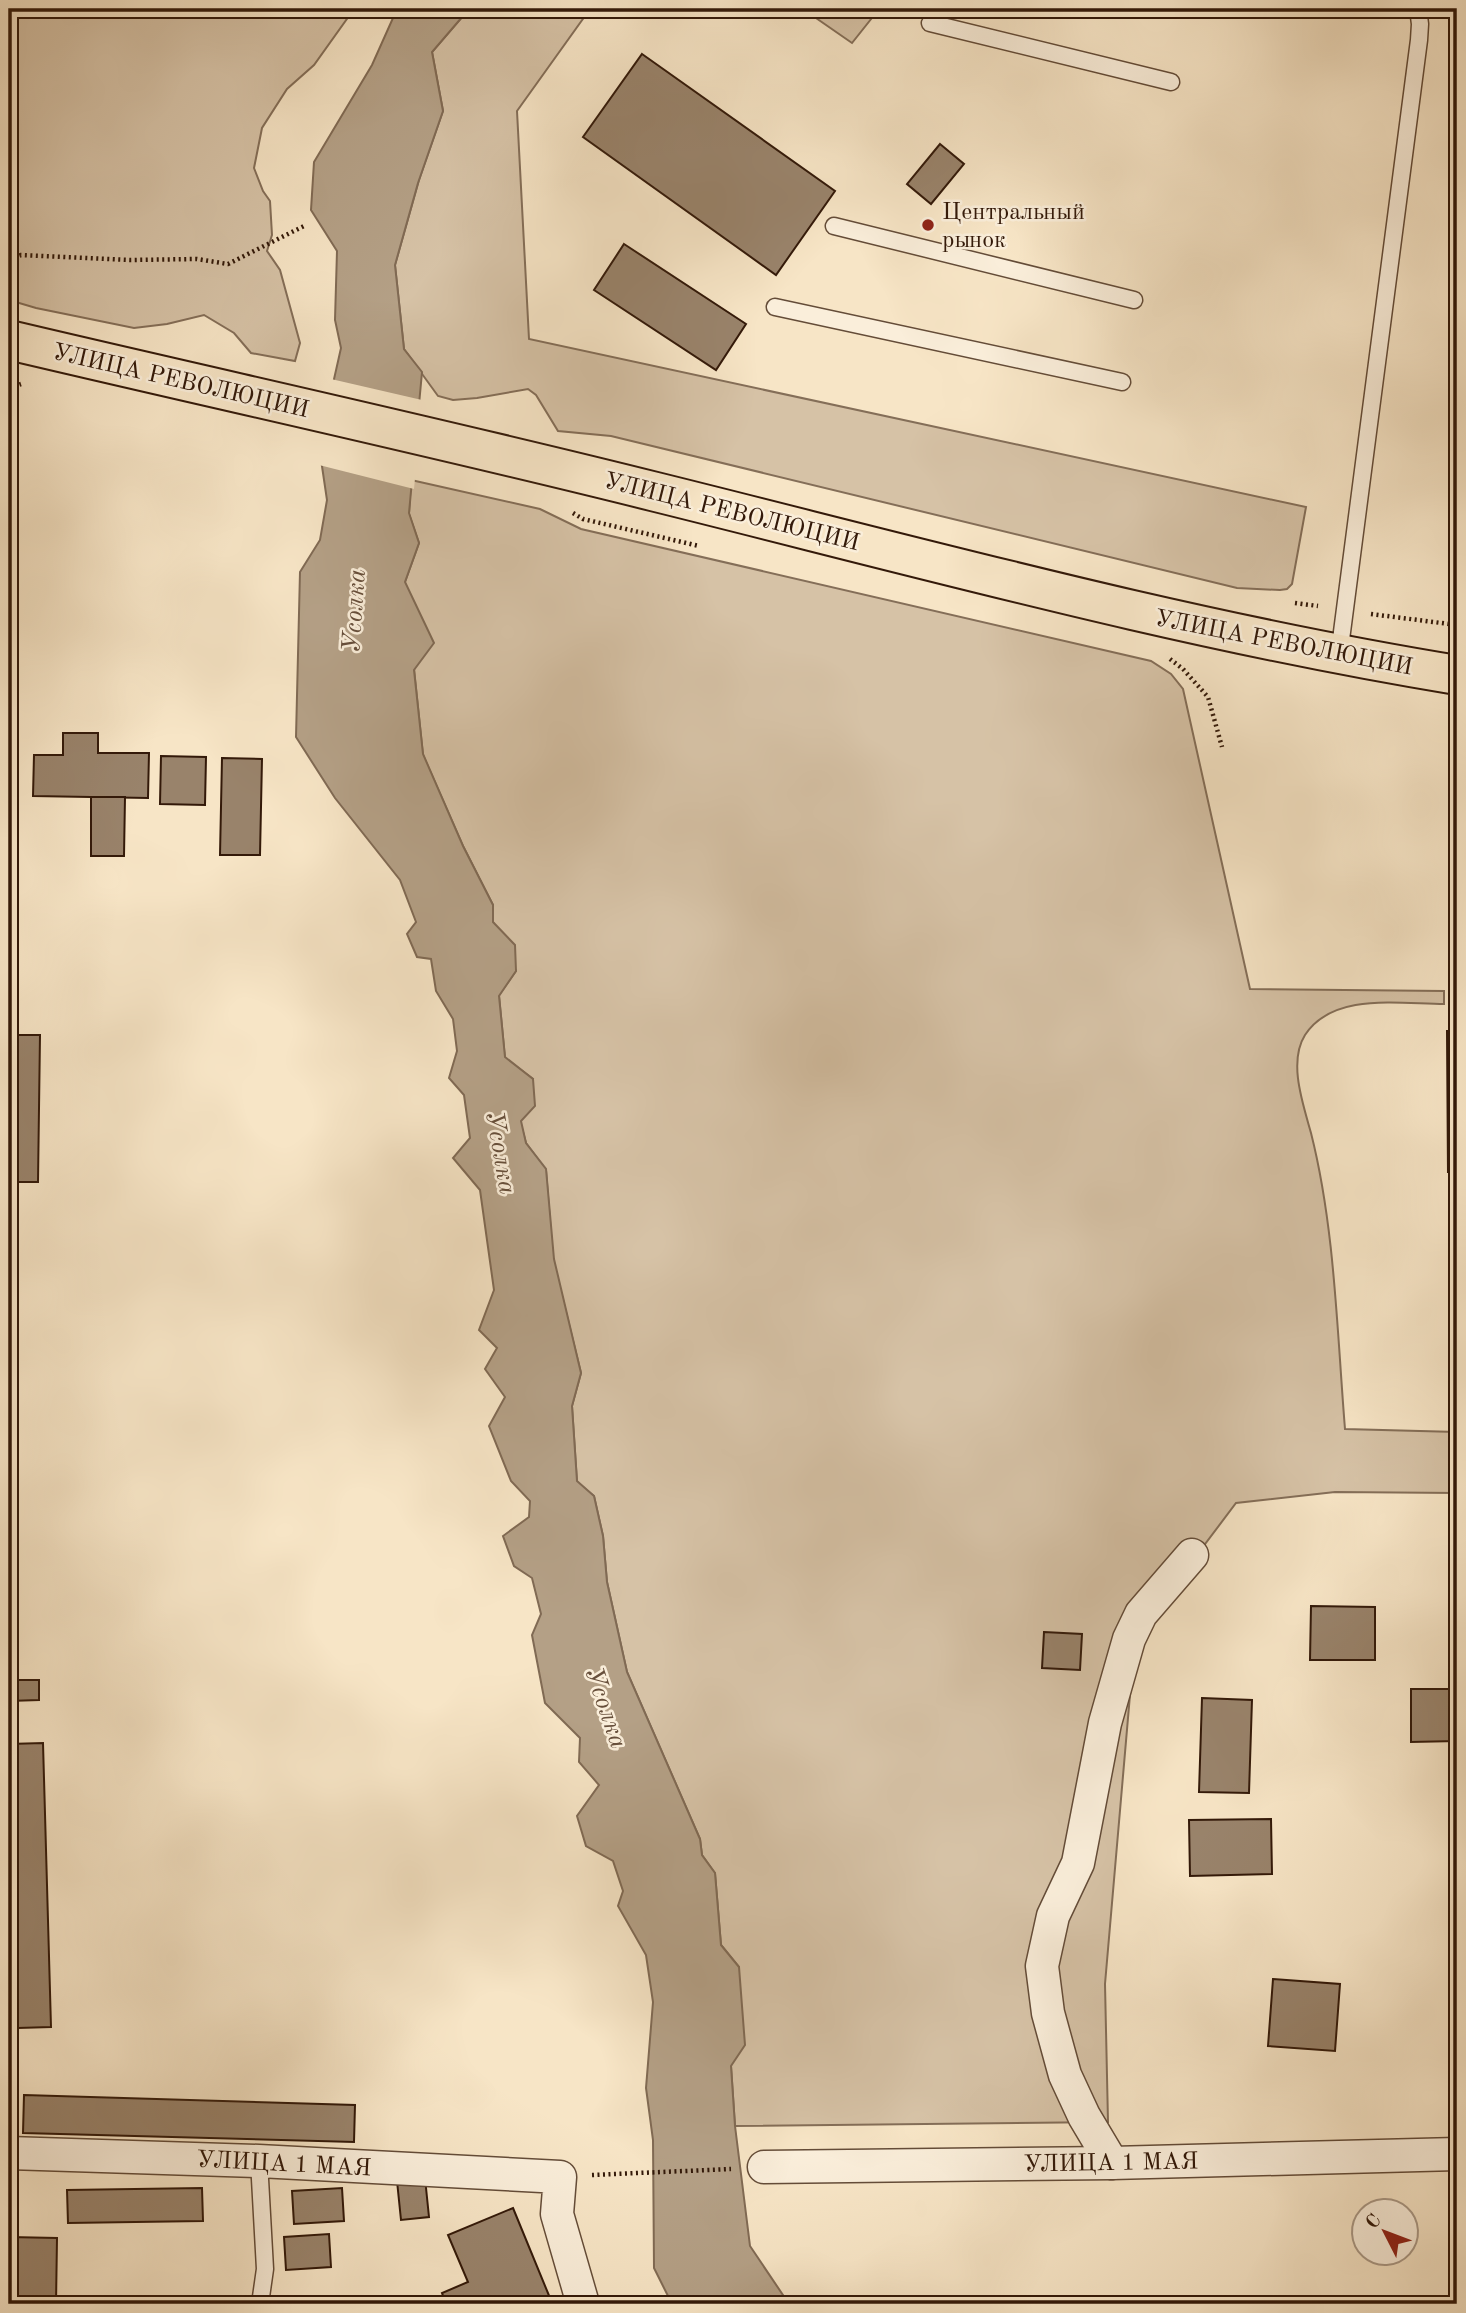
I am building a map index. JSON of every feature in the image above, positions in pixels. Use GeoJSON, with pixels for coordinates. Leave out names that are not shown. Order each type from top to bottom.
{"type":"FeatureCollection","features":[{"type":"Feature","properties":{"kind":"main road","name":"УЛИЦА РЕВОЛЮЦИИ"},"geometry":{"type":"LineString","coordinates":[[9,340],[550,465],[1161,618],[1339,656],[1457,675]]}},
{"type":"Feature","properties":{"kind":"street"},"geometry":{"type":"LineString","coordinates":[[1112,2163],[1084,2116],[1065,2075],[1048,2013],[1042,1966],[1053,1916],[1078,1863],[1105,1723],[1129,1639],[1141,1614],[1192,1555]]}},
{"type":"Feature","properties":{"kind":"street","name":"УЛИЦА 1 МАЯ"},"geometry":{"type":"LineString","coordinates":[[9,2153],[259,2161],[560,2176]]}},
{"type":"Feature","properties":{"kind":"street","name":"УЛИЦА 1 МАЯ"},"geometry":{"type":"LineString","coordinates":[[764,2167],[1112,2163],[1457,2154]]}},
{"type":"Feature","properties":{"kind":"street"},"geometry":{"type":"LineString","coordinates":[[560,2176],[557,2214],[583,2304]]}},
{"type":"Feature","properties":{"kind":"lane"},"geometry":{"type":"LineString","coordinates":[[1339,656],[1419,40],[1418,9]]}},
{"type":"Feature","properties":{"kind":"lane"},"geometry":{"type":"LineString","coordinates":[[930,23],[1171,82]]}},
{"type":"Feature","properties":{"kind":"lane"},"geometry":{"type":"LineString","coordinates":[[834,226],[1134,300]]}},
{"type":"Feature","properties":{"kind":"lane"},"geometry":{"type":"LineString","coordinates":[[775,307],[1122,382]]}},
{"type":"Feature","properties":{"kind":"lane"},"geometry":{"type":"LineString","coordinates":[[259,2161],[265,2269],[260,2304]]}},
{"type":"Feature","properties":{"kind":"path"},"geometry":{"type":"LineString","coordinates":[[9,259],[21,255],[131,260],[197,259],[228,264],[303,226]]}},
{"type":"Feature","properties":{"kind":"path"},"geometry":{"type":"LineString","coordinates":[[563,508],[583,519],[704,547]]}},
{"type":"Feature","properties":{"kind":"path"},"geometry":{"type":"LineString","coordinates":[[1167,657],[1183,669],[1208,697],[1222,747]]}},
{"type":"Feature","properties":{"kind":"path"},"geometry":{"type":"LineString","coordinates":[[560,2176],[764,2167]]}},
{"type":"Feature","properties":{"kind":"shaded area"},"geometry":{"type":"Polygon","coordinates":[[[9,9],[354,9],[314,65],[287,89],[262,128],[254,168],[270,201],[272,235],[267,251],[280,270],[300,343],[295,361],[251,353],[234,333],[204,315],[134,328],[9,300],[9,9]]]}},
{"type":"Feature","properties":{"kind":"shaded area"},"geometry":{"type":"Polygon","coordinates":[[[469,9],[590,9],[517,111],[529,339],[1306,507],[1292,584],[1287,589],[1280,590],[1237,588],[611,436],[558,431],[536,395],[528,389],[453,400],[438,396],[404,349],[395,265],[419,180],[443,111],[432,52],[469,9]]]}},
{"type":"Feature","properties":{"kind":"shaded area"},"geometry":{"type":"Polygon","coordinates":[[[803,9],[879,9],[852,43],[803,9]]]}},
{"type":"Feature","properties":{"kind":"shaded area"},"geometry":{"type":"Polygon","coordinates":[[[411,480],[540,509],[581,529],[1151,661],[1171,674],[1183,689],[1250,989],[1444,991],[1444,1004],[1368,1003],[1332,1012],[1317,1021],[1305,1035],[1300,1046],[1297,1070],[1319,1169],[1330,1243],[1345,1429],[1457,1432],[1457,1493],[1335,1492],[1236,1503],[1135,1637],[1105,1984],[1108,2122],[735,2126],[731,2066],[739,1967],[721,1945],[715,1873],[702,1855],[700,1839],[627,1672],[607,1582],[603,1536],[594,1496],[577,1482],[572,1406],[581,1373],[553,1259],[546,1170],[526,1143],[520,1121],[533,1079],[505,1058],[499,995],[516,971],[493,922],[493,905],[463,846],[423,755],[405,582],[419,543],[409,514],[411,480]]]}},
{"type":"Feature","properties":{"kind":"water","name":"Усолка"},"geometry":{"type":"Polygon","coordinates":[[[397,9],[469,9],[432,52],[443,111],[418,183],[395,265],[404,349],[422,372],[409,513],[419,543],[405,582],[434,643],[414,670],[423,754],[463,846],[493,905],[493,922],[515,945],[516,971],[499,996],[505,1057],[533,1079],[535,1106],[521,1121],[526,1143],[546,1169],[554,1259],[581,1373],[572,1406],[577,1481],[594,1496],[603,1536],[607,1582],[627,1672],[700,1839],[702,1855],[715,1873],[721,1945],[739,1967],[745,2045],[731,2066],[735,2126],[750,2246],[789,2304],[672,2304],[654,2268],[653,2140],[646,2088],[653,2002],[646,1955],[618,1906],[623,1891],[613,1861],[586,1846],[577,1816],[599,1785],[579,1762],[580,1738],[545,1703],[532,1635],[541,1614],[532,1578],[514,1566],[503,1536],[529,1517],[530,1501],[511,1481],[489,1426],[505,1397],[485,1369],[497,1348],[479,1330],[494,1290],[480,1190],[453,1158],[470,1138],[464,1095],[449,1078],[457,1051],[453,1019],[436,991],[431,959],[417,957],[407,934],[416,922],[400,880],[335,798],[296,737],[300,572],[320,540],[327,500],[319,446],[341,348],[335,320],[337,251],[311,210],[314,162],[372,65],[397,9]]]}},
{"type":"Feature","properties":{"kind":"pier"},"geometry":{"type":"Polygon","coordinates":[[[331,379],[422,400],[414,489],[319,465],[316,446],[331,379]]]}},
{"type":"Feature","properties":{"kind":"building"},"geometry":{"type":"Polygon","coordinates":[[[642,54],[835,191],[776,275],[583,137],[642,54]]]}},
{"type":"Feature","properties":{"kind":"building"},"geometry":{"type":"Polygon","coordinates":[[[940,144],[964,164],[931,204],[907,184],[940,144]]]}},
{"type":"Feature","properties":{"kind":"building"},"geometry":{"type":"Polygon","coordinates":[[[624,244],[746,324],[716,370],[594,290],[624,244]]]}},
{"type":"Feature","properties":{"kind":"building"},"geometry":{"type":"Polygon","coordinates":[[[63,733],[98,733],[98,753],[149,753],[148,798],[33,796],[34,755],[63,755],[63,733]]]}},
{"type":"Feature","properties":{"kind":"building"},"geometry":{"type":"Polygon","coordinates":[[[161,756],[206,757],[205,805],[160,804],[161,756]]]}},
{"type":"Feature","properties":{"kind":"building"},"geometry":{"type":"Polygon","coordinates":[[[222,758],[262,759],[260,855],[220,855],[222,758]]]}},
{"type":"Feature","properties":{"kind":"building"},"geometry":{"type":"Polygon","coordinates":[[[91,797],[125,797],[124,856],[91,856],[91,797]]]}},
{"type":"Feature","properties":{"kind":"building"},"geometry":{"type":"Polygon","coordinates":[[[1447,1031],[1457,1031],[1457,1172],[1448,1172],[1447,1031]]]}},
{"type":"Feature","properties":{"kind":"building"},"geometry":{"type":"Polygon","coordinates":[[[9,1035],[40,1035],[38,1182],[9,1182],[9,1035]]]}},
{"type":"Feature","properties":{"kind":"building"},"geometry":{"type":"Polygon","coordinates":[[[1311,1606],[1375,1607],[1375,1660],[1310,1660],[1311,1606]]]}},
{"type":"Feature","properties":{"kind":"building"},"geometry":{"type":"Polygon","coordinates":[[[1044,1632],[1082,1634],[1080,1670],[1042,1668],[1044,1632]]]}},
{"type":"Feature","properties":{"kind":"building"},"geometry":{"type":"Polygon","coordinates":[[[9,1680],[39,1680],[39,1700],[9,1701],[9,1680]]]}},
{"type":"Feature","properties":{"kind":"building"},"geometry":{"type":"Polygon","coordinates":[[[1411,1689],[1457,1689],[1457,1741],[1411,1742],[1411,1689]]]}},
{"type":"Feature","properties":{"kind":"building"},"geometry":{"type":"Polygon","coordinates":[[[1202,1698],[1252,1700],[1249,1793],[1199,1792],[1202,1698]]]}},
{"type":"Feature","properties":{"kind":"building"},"geometry":{"type":"Polygon","coordinates":[[[43,1743],[51,2027],[18,2028],[9,1744],[43,1743]]]}},
{"type":"Feature","properties":{"kind":"building"},"geometry":{"type":"Polygon","coordinates":[[[1271,1819],[1272,1874],[1190,1876],[1189,1820],[1271,1819]]]}},
{"type":"Feature","properties":{"kind":"building"},"geometry":{"type":"Polygon","coordinates":[[[1273,1979],[1340,1984],[1335,2051],[1268,2046],[1273,1979]]]}},
{"type":"Feature","properties":{"kind":"building"},"geometry":{"type":"Polygon","coordinates":[[[24,2095],[355,2105],[354,2142],[23,2133],[24,2095]]]}},
{"type":"Feature","properties":{"kind":"building"},"geometry":{"type":"Polygon","coordinates":[[[425,2178],[429,2217],[401,2220],[397,2181],[425,2178]]]}},
{"type":"Feature","properties":{"kind":"building"},"geometry":{"type":"Polygon","coordinates":[[[202,2188],[203,2221],[68,2223],[67,2190],[202,2188]]]}},
{"type":"Feature","properties":{"kind":"building"},"geometry":{"type":"Polygon","coordinates":[[[342,2188],[344,2221],[294,2224],[292,2191],[342,2188]]]}},
{"type":"Feature","properties":{"kind":"building"},"geometry":{"type":"Polygon","coordinates":[[[513,2208],[550,2298],[534,2304],[446,2304],[442,2293],[468,2282],[448,2235],[513,2208]]]}},
{"type":"Feature","properties":{"kind":"building"},"geometry":{"type":"Polygon","coordinates":[[[329,2234],[331,2267],[286,2270],[284,2237],[329,2234]]]}},
{"type":"Feature","properties":{"kind":"building"},"geometry":{"type":"Polygon","coordinates":[[[9,2237],[57,2238],[56,2304],[9,2304],[9,2237]]]}},
{"type":"Feature","properties":{"kind":"place","name":"Центральный рынок"},"geometry":{"type":"Point","coordinates":[928,225]}}]}
